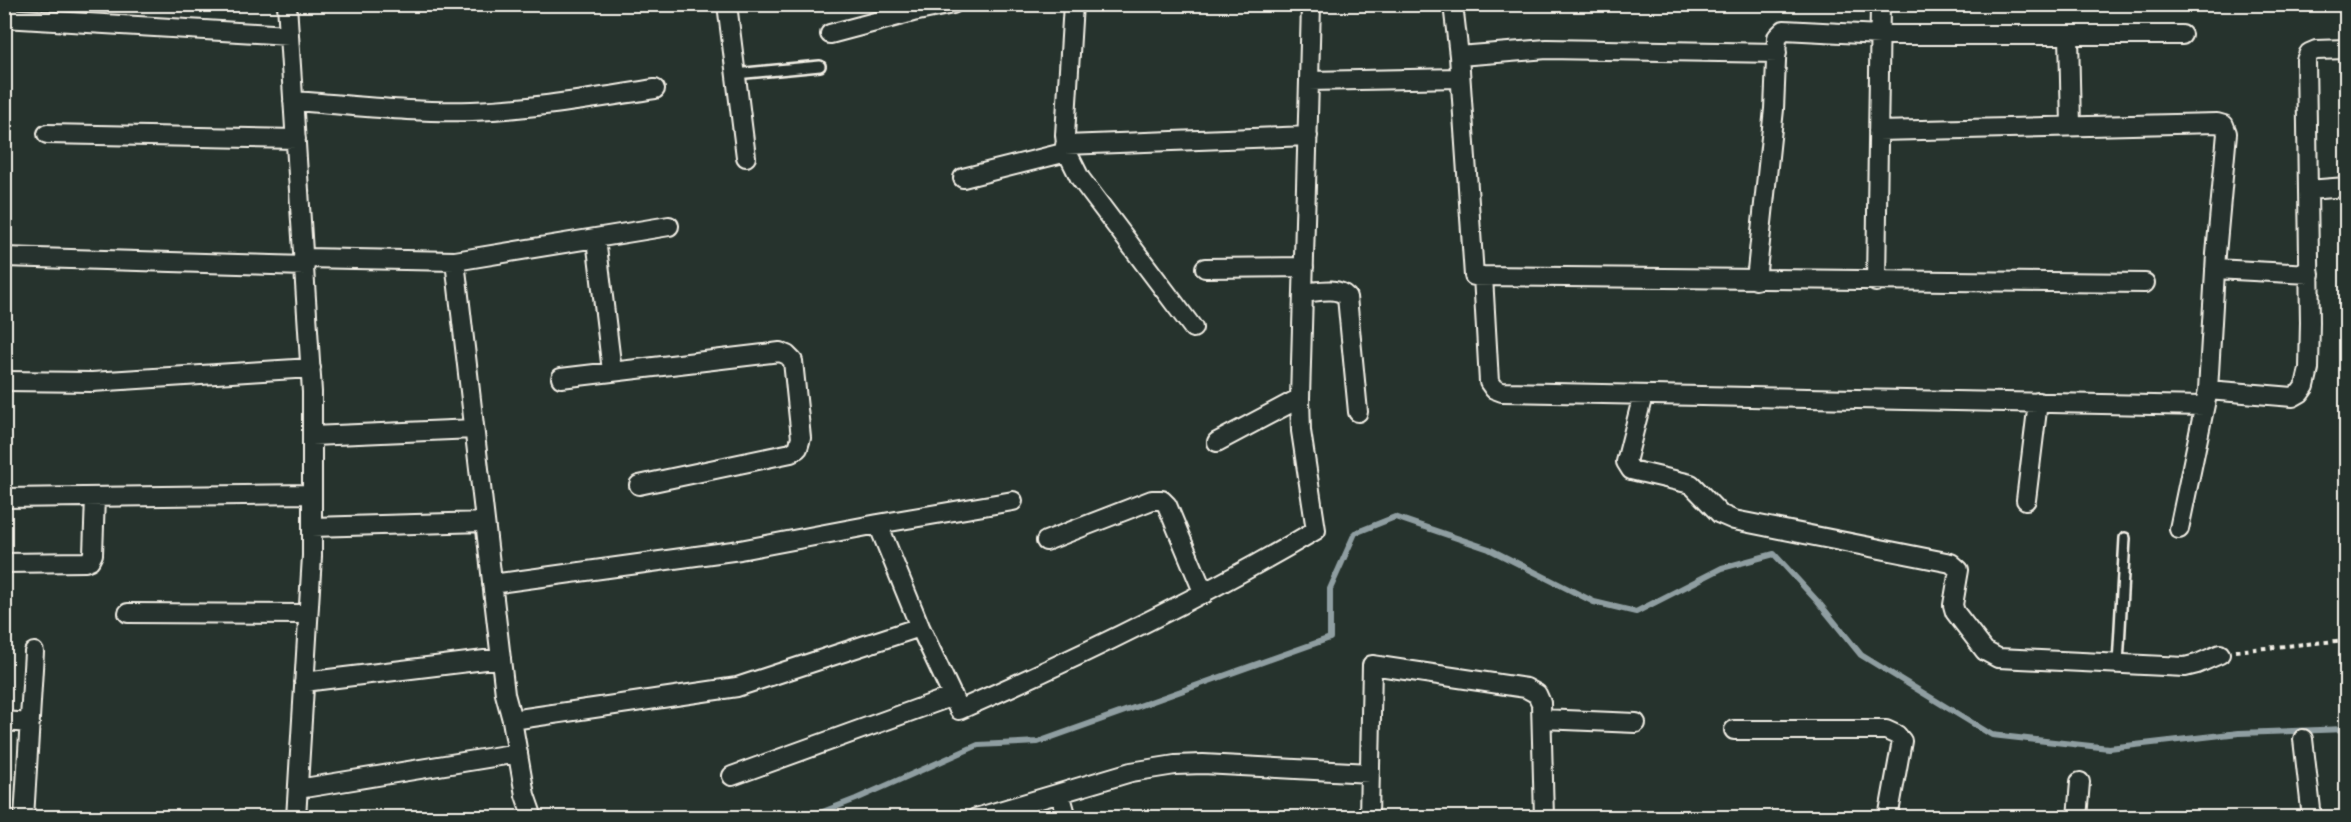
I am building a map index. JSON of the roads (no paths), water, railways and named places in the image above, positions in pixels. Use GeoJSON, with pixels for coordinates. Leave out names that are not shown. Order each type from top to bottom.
{"type":"FeatureCollection","features":[{"type":"Feature","properties":{"kind":"street"},"geometry":{"type":"LineString","coordinates":[[288,4],[311,368],[312,436],[312,527],[296,818]]}},
{"type":"Feature","properties":{"kind":"street"},"geometry":{"type":"LineString","coordinates":[[727,4],[746,157]]}},
{"type":"Feature","properties":{"kind":"street"},"geometry":{"type":"LineString","coordinates":[[830,34],[953,4]]}},
{"type":"Feature","properties":{"kind":"street"},"geometry":{"type":"LineString","coordinates":[[1073,4],[1065,123],[1066,149],[1080,177],[1193,328]]}},
{"type":"Feature","properties":{"kind":"street"},"geometry":{"type":"LineString","coordinates":[[878,524],[920,627],[959,710],[1053,669],[1204,594],[1316,530],[1300,431],[1311,4]]}},
{"type":"Feature","properties":{"kind":"street"},"geometry":{"type":"LineString","coordinates":[[1453,4],[1459,56],[1474,276],[1876,282],[2145,283]]}},
{"type":"Feature","properties":{"kind":"street"},"geometry":{"type":"LineString","coordinates":[[1876,282],[1880,4]]}},
{"type":"Feature","properties":{"kind":"street"},"geometry":{"type":"LineString","coordinates":[[4,18],[289,36]]}},
{"type":"Feature","properties":{"kind":"street"},"geometry":{"type":"LineString","coordinates":[[1756,280],[1774,109],[1777,37],[1784,30],[1880,35],[2182,35]]}},
{"type":"Feature","properties":{"kind":"street"},"geometry":{"type":"LineString","coordinates":[[2069,35],[2071,126]]}},
{"type":"Feature","properties":{"kind":"street"},"geometry":{"type":"LineString","coordinates":[[1483,276],[1489,382],[1494,389],[1502,392],[2038,402],[2293,397],[2305,386],[2309,369],[2310,274],[2306,60],[2309,53],[2316,50],[2346,49]]}},
{"type":"Feature","properties":{"kind":"street"},"geometry":{"type":"LineString","coordinates":[[1459,56],[1547,50],[1777,53]]}},
{"type":"Feature","properties":{"kind":"street"},"geometry":{"type":"LineString","coordinates":[[1309,81],[1460,78]]}},
{"type":"Feature","properties":{"kind":"street"},"geometry":{"type":"LineString","coordinates":[[293,101],[471,111],[529,107],[655,89]]}},
{"type":"Feature","properties":{"kind":"street"},"geometry":{"type":"LineString","coordinates":[[1878,131],[2217,123],[2224,125],[2227,133],[2206,398],[2190,486],[2179,529]]}},
{"type":"Feature","properties":{"kind":"street"},"geometry":{"type":"LineString","coordinates":[[47,134],[296,140]]}},
{"type":"Feature","properties":{"kind":"street"},"geometry":{"type":"LineString","coordinates":[[963,178],[1066,149],[1308,136]]}},
{"type":"Feature","properties":{"kind":"street"},"geometry":{"type":"LineString","coordinates":[[2308,190],[2346,187]]}},
{"type":"Feature","properties":{"kind":"street"},"geometry":{"type":"LineString","coordinates":[[4,257],[305,262],[455,261],[669,226]]}},
{"type":"Feature","properties":{"kind":"street"},"geometry":{"type":"LineString","coordinates":[[596,238],[612,371]]}},
{"type":"Feature","properties":{"kind":"street"},"geometry":{"type":"LineString","coordinates":[[455,261],[505,694],[512,720],[525,795],[533,818]]}},
{"type":"Feature","properties":{"kind":"street"},"geometry":{"type":"LineString","coordinates":[[1205,268],[1304,267]]}},
{"type":"Feature","properties":{"kind":"street"},"geometry":{"type":"LineString","coordinates":[[2215,269],[2310,274]]}},
{"type":"Feature","properties":{"kind":"street"},"geometry":{"type":"LineString","coordinates":[[1303,293],[1336,290],[1347,297],[1358,412]]}},
{"type":"Feature","properties":{"kind":"street"},"geometry":{"type":"LineString","coordinates":[[561,378],[780,352],[793,361],[801,438],[798,448],[791,453],[639,485]]}},
{"type":"Feature","properties":{"kind":"street"},"geometry":{"type":"LineString","coordinates":[[4,381],[92,382],[311,368]]}},
{"type":"Feature","properties":{"kind":"street"},"geometry":{"type":"LineString","coordinates":[[1643,395],[1626,462],[1632,470],[1685,481],[1720,514],[1734,520],[1951,563],[1959,570],[1953,605],[1955,612],[1992,656],[2185,667],[2220,654]]}},
{"type":"Feature","properties":{"kind":"street"},"geometry":{"type":"LineString","coordinates":[[1217,442],[1300,398]]}},
{"type":"Feature","properties":{"kind":"street"},"geometry":{"type":"LineString","coordinates":[[2026,500],[2038,402]]}},
{"type":"Feature","properties":{"kind":"street"},"geometry":{"type":"LineString","coordinates":[[312,436],[474,429]]}},
{"type":"Feature","properties":{"kind":"street"},"geometry":{"type":"LineString","coordinates":[[4,498],[312,494]]}},
{"type":"Feature","properties":{"kind":"street"},"geometry":{"type":"LineString","coordinates":[[4,563],[85,562],[90,560],[93,554],[95,497]]}},
{"type":"Feature","properties":{"kind":"street"},"geometry":{"type":"LineString","coordinates":[[1046,541],[1152,500],[1162,501],[1167,506],[1204,594]]}},
{"type":"Feature","properties":{"kind":"street"},"geometry":{"type":"LineString","coordinates":[[492,584],[740,550],[1013,501]]}},
{"type":"Feature","properties":{"kind":"street"},"geometry":{"type":"LineString","coordinates":[[312,527],[484,522]]}},
{"type":"Feature","properties":{"kind":"street"},"geometry":{"type":"LineString","coordinates":[[128,613],[308,614]]}},
{"type":"Feature","properties":{"kind":"street"},"geometry":{"type":"LineString","coordinates":[[512,720],[737,687],[920,627]]}},
{"type":"Feature","properties":{"kind":"street"},"geometry":{"type":"LineString","coordinates":[[24,818],[34,652]]}},
{"type":"Feature","properties":{"kind":"street"},"geometry":{"type":"LineString","coordinates":[[304,682],[501,658]]}},
{"type":"Feature","properties":{"kind":"street"},"geometry":{"type":"LineString","coordinates":[[1369,818],[1372,664],[1526,688],[1537,694],[1541,703],[1542,719],[1544,818]]}},
{"type":"Feature","properties":{"kind":"street"},"geometry":{"type":"LineString","coordinates":[[732,776],[953,696]]}},
{"type":"Feature","properties":{"kind":"street"},"geometry":{"type":"LineString","coordinates":[[1542,719],[1636,723]]}},
{"type":"Feature","properties":{"kind":"street"},"geometry":{"type":"LineString","coordinates":[[4,721],[30,723]]}},
{"type":"Feature","properties":{"kind":"street"},"geometry":{"type":"LineString","coordinates":[[1734,730],[1887,730],[1897,735],[1902,741],[1888,818]]}},
{"type":"Feature","properties":{"kind":"street"},"geometry":{"type":"LineString","coordinates":[[2303,740],[2312,818]]}},
{"type":"Feature","properties":{"kind":"street"},"geometry":{"type":"LineString","coordinates":[[298,789],[518,753]]}},
{"type":"Feature","properties":{"kind":"street"},"geometry":{"type":"LineString","coordinates":[[976,818],[1131,772],[1175,765],[1203,764],[1370,773]]}},
{"type":"Feature","properties":{"kind":"street"},"geometry":{"type":"LineString","coordinates":[[2078,818],[2080,782]]}},
{"type":"Feature","properties":{"kind":"street"},"geometry":{"type":"LineString","coordinates":[[1060,793],[1067,818]]}},
{"type":"Feature","properties":{"kind":"lane"},"geometry":{"type":"LineString","coordinates":[[735,74],[820,66]]}},
{"type":"Feature","properties":{"kind":"lane"},"geometry":{"type":"LineString","coordinates":[[2118,664],[2125,538]]}},
{"type":"Feature","properties":{"kind":"waterway"},"geometry":{"type":"LineString","coordinates":[[807,818],[978,745],[1038,742],[1330,638],[1330,589],[1355,533],[1395,517],[1489,549],[1594,602],[1636,612],[1722,568],[1774,554],[1818,602],[1861,655],[1992,735],[2109,748],[2239,733],[2346,729]]}}]}
